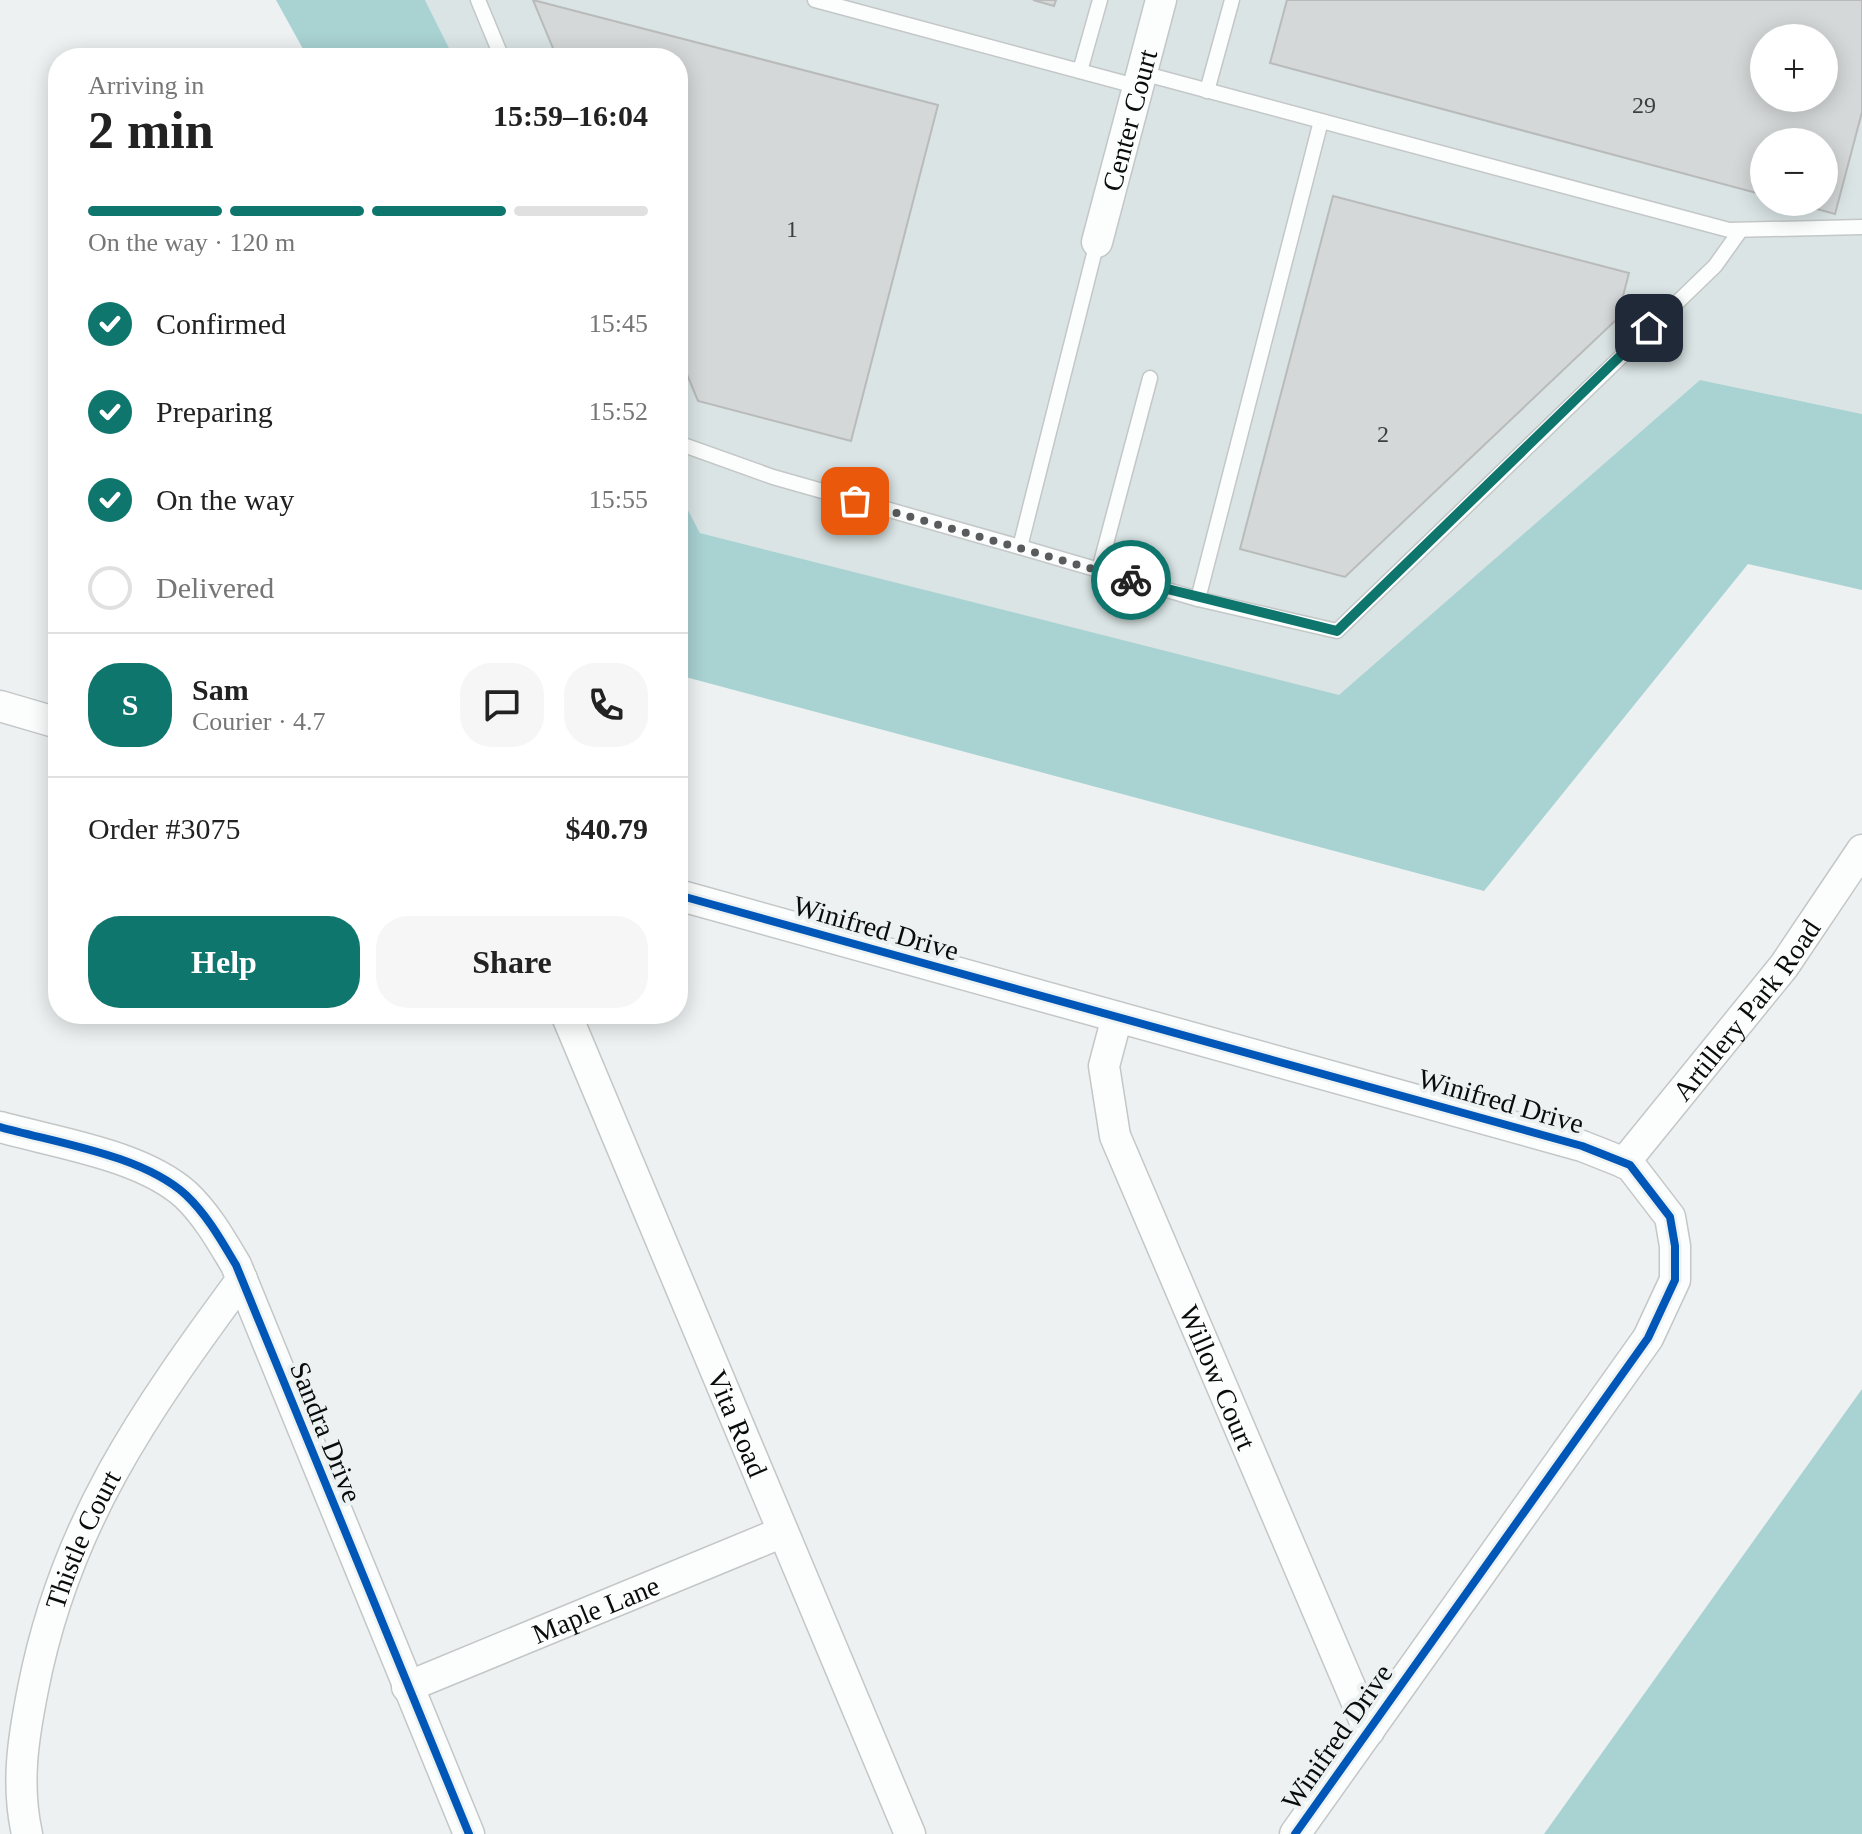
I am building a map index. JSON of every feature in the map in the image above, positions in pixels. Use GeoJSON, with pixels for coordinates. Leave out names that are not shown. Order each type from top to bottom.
{"type":"FeatureCollection","features":[{"type":"Feature","properties":{"kind":"street","name":"Center Court"},"geometry":{"type":"LineString","coordinates":[[1097,242],[1161,0]]}},
{"type":"Feature","properties":{"kind":"street"},"geometry":{"type":"LineString","coordinates":[[0,706],[48,720]]}},
{"type":"Feature","properties":{"kind":"street","name":"Artillery Park Road"},"geometry":{"type":"LineString","coordinates":[[1624,1163],[1784,966],[1862,850]]}},
{"type":"Feature","properties":{"kind":"street","name":"Winifred Drive"},"geometry":{"type":"LineString","coordinates":[[688,898],[1582,1146],[1624,1163],[1639,1176],[1670,1217],[1675,1246],[1675,1280],[1648,1338],[1295,1834]]}},
{"type":"Feature","properties":{"kind":"street","name":"Willow Court"},"geometry":{"type":"LineString","coordinates":[[1117,1017],[1104,1066],[1106,1098],[1115,1136],[1369,1731]]}},
{"type":"Feature","properties":{"kind":"street","name":"Vita Road"},"geometry":{"type":"LineString","coordinates":[[570,1024],[910,1834]]}},
{"type":"Feature","properties":{"kind":"street","name":"Sandra Drive"},"geometry":{"type":"LineString","coordinates":[[0,1127],[156,1173],[185,1194],[209,1220],[242,1279],[469,1834]]}},
{"type":"Feature","properties":{"kind":"street","name":"Thistle Court"},"geometry":{"type":"LineString","coordinates":[[27,1834],[21,1807],[20,1751],[54,1601],[75,1542],[99,1491],[176,1368],[242,1279]]}},
{"type":"Feature","properties":{"kind":"street","name":"Maple Lane"},"geometry":{"type":"LineString","coordinates":[[407,1687],[783,1532]]}},
{"type":"Feature","properties":{"kind":"lane"},"geometry":{"type":"LineString","coordinates":[[478,0],[498,48]]}},
{"type":"Feature","properties":{"kind":"lane"},"geometry":{"type":"LineString","coordinates":[[815,0],[1080,71],[1207,91],[1740,231],[1862,227]]}},
{"type":"Feature","properties":{"kind":"lane"},"geometry":{"type":"LineString","coordinates":[[1080,71],[1100,0]]}},
{"type":"Feature","properties":{"kind":"lane"},"geometry":{"type":"LineString","coordinates":[[1207,91],[1232,0]]}},
{"type":"Feature","properties":{"kind":"lane"},"geometry":{"type":"LineString","coordinates":[[1198,599],[1321,121]]}},
{"type":"Feature","properties":{"kind":"lane"},"geometry":{"type":"LineString","coordinates":[[688,447],[773,477],[1198,599],[1337,631],[1715,266],[1740,231]]}},
{"type":"Feature","properties":{"kind":"lane"},"geometry":{"type":"LineString","coordinates":[[1020,547],[1097,242]]}},
{"type":"Feature","properties":{"kind":"lane"},"geometry":{"type":"LineString","coordinates":[[1099,570],[1150,378]]}},
{"type":"Feature","properties":{"kind":"shaded area"},"geometry":{"type":"Polygon","coordinates":[[[276,0],[425,0],[449,48],[302,48],[276,0]]]}},
{"type":"Feature","properties":{"kind":"shaded area"},"geometry":{"type":"Polygon","coordinates":[[[425,0],[1862,0],[1862,414],[1700,380],[1339,696],[700,533],[688,510],[688,48],[449,48],[425,0]]]}},
{"type":"Feature","properties":{"kind":"shaded area"},"geometry":{"type":"Polygon","coordinates":[[[1700,380],[1862,414],[1862,590],[1748,564],[1484,891],[688,678],[688,510],[700,533],[1339,695],[1700,380]]]}},
{"type":"Feature","properties":{"kind":"shaded area"},"geometry":{"type":"Polygon","coordinates":[[[1862,1389],[1862,1834],[1544,1834],[1862,1389]]]}},
{"type":"Feature","properties":{"kind":"building"},"geometry":{"type":"Polygon","coordinates":[[[533,0],[938,105],[851,441],[698,401],[688,377],[688,48],[553,48],[533,0]]]}},
{"type":"Feature","properties":{"kind":"building"},"geometry":{"type":"Polygon","coordinates":[[[1033,0],[1056,0],[1054,6],[1033,0]]]}},
{"type":"Feature","properties":{"kind":"building"},"geometry":{"type":"Polygon","coordinates":[[[1287,0],[1862,0],[1862,112],[1838,203],[1838,128],[1750,128],[1750,191],[1270,63],[1287,0]]]}},
{"type":"Feature","properties":{"kind":"building"},"geometry":{"type":"Polygon","coordinates":[[[1333,196],[1629,273],[1617,319],[1345,577],[1240,549],[1333,196]]]}},
{"type":"Feature","properties":{"kind":"cycle path"},"geometry":{"type":"LineString","coordinates":[[688,898],[1582,1146],[1630,1165],[1670,1217],[1675,1246],[1675,1280],[1648,1338],[1295,1834]]}},
{"type":"Feature","properties":{"kind":"cycle path"},"geometry":{"type":"LineString","coordinates":[[0,1127],[98,1152],[146,1170],[186,1195],[213,1228],[236,1265],[469,1834]]}},
{"type":"Feature","properties":{"kind":"way so far"},"geometry":{"type":"LineString","coordinates":[[855,501],[1131,580]]}},
{"type":"Feature","properties":{"kind":"route"},"geometry":{"type":"LineString","coordinates":[[1131,580],[1337,631],[1649,328]]}}]}
